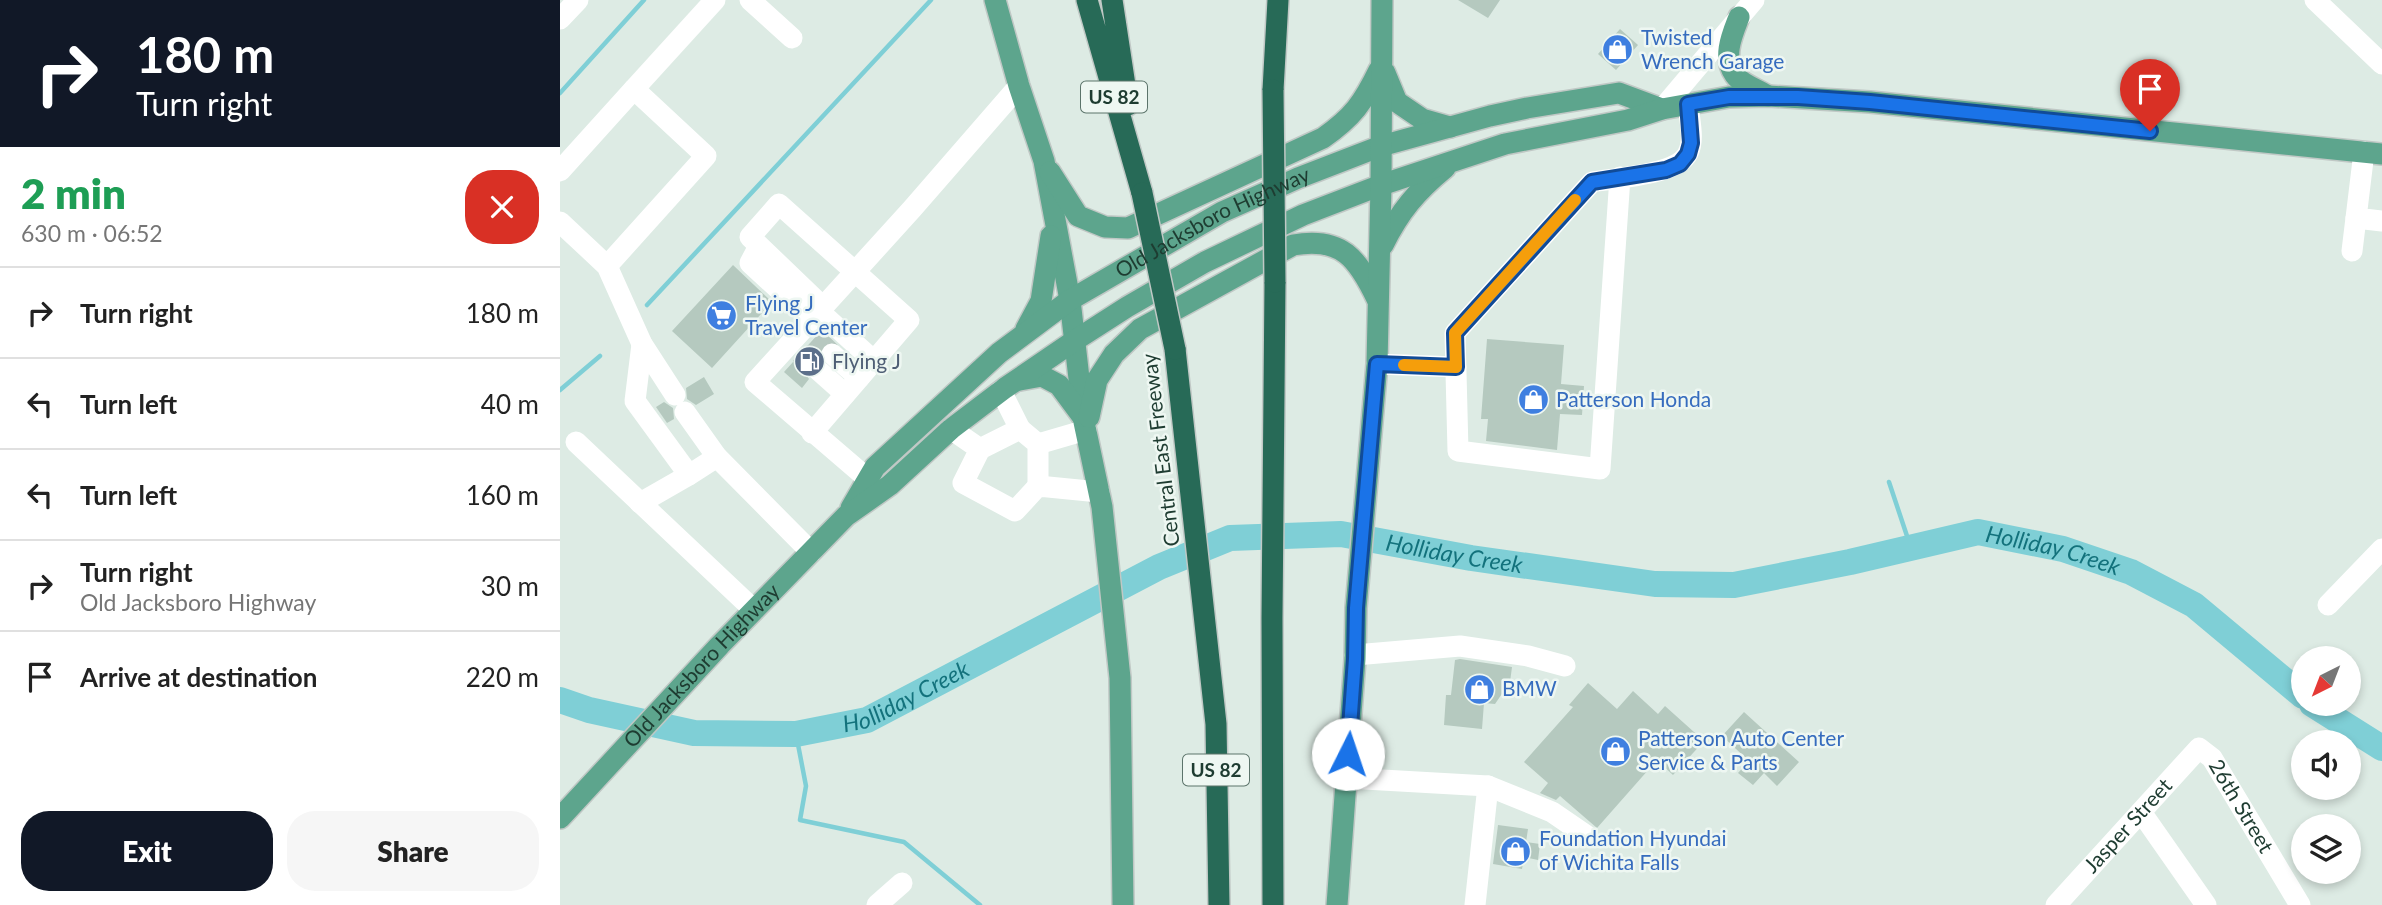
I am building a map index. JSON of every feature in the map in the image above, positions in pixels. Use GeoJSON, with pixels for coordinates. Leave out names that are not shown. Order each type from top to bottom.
{"type":"FeatureCollection","features":[{"type":"Feature","properties":{"kind":"highway","name":"Central East Freeway"},"geometry":{"type":"LineString","coordinates":[[1087,0],[1142,193],[1175,349],[1216,724],[1219,905]]}},
{"type":"Feature","properties":{"kind":"highway"},"geometry":{"type":"LineString","coordinates":[[1112,0],[1142,193]]}},
{"type":"Feature","properties":{"kind":"highway","name":"US 82"},"geometry":{"type":"LineString","coordinates":[[1273,905],[1273,90],[1278,0]]}},
{"type":"Feature","properties":{"kind":"main road"},"geometry":{"type":"LineString","coordinates":[[995,0],[1018,86],[1044,161],[1070,300],[1085,424],[1100,499],[1120,678],[1123,905]]}},
{"type":"Feature","properties":{"kind":"main road"},"geometry":{"type":"LineString","coordinates":[[1338,905],[1356,608],[1377,364],[1382,0]]}},
{"type":"Feature","properties":{"kind":"main road"},"geometry":{"type":"LineString","coordinates":[[1739,17],[1729,40],[1729,60],[1735,76],[1768,96]]}},
{"type":"Feature","properties":{"kind":"main road"},"geometry":{"type":"LineString","coordinates":[[1044,161],[1077,216],[1105,227],[1128,228],[1324,138],[1353,114],[1382,65]]}},
{"type":"Feature","properties":{"kind":"main road"},"geometry":{"type":"LineString","coordinates":[[1382,65],[1397,102],[1422,119],[1451,127]]}},
{"type":"Feature","properties":{"kind":"main road","name":"Old Jacksboro Highway"},"geometry":{"type":"LineString","coordinates":[[846,516],[875,467],[1022,335],[1070,300],[1222,212],[1298,178],[1381,146],[1527,107],[1619,93],[1662,108]]}},
{"type":"Feature","properties":{"kind":"main road","name":"Old Jacksboro Highway"},"geometry":{"type":"LineString","coordinates":[[560,818],[720,645],[846,516],[890,485],[951,429],[1008,386],[1127,306],[1205,262],[1303,215],[1381,185],[1505,144],[1628,120],[1662,108],[1729,97],[1768,96],[1870,102],[2373,153]]}},
{"type":"Feature","properties":{"kind":"main road"},"geometry":{"type":"LineString","coordinates":[[1379,254],[1397,217],[1417,191],[1453,160]]}},
{"type":"Feature","properties":{"kind":"main road"},"geometry":{"type":"LineString","coordinates":[[1022,335],[1041,301],[1054,220]]}},
{"type":"Feature","properties":{"kind":"main road"},"geometry":{"type":"LineString","coordinates":[[1085,424],[1097,380],[1114,354],[1140,329],[1293,246],[1310,242],[1329,244],[1349,254],[1366,276],[1378,301]]}},
{"type":"Feature","properties":{"kind":"main road"},"geometry":{"type":"LineString","coordinates":[[1008,386],[1042,376],[1059,385],[1085,424]]}},
{"type":"Feature","properties":{"kind":"street"},"geometry":{"type":"LineString","coordinates":[[560,19],[578,0]]}},
{"type":"Feature","properties":{"kind":"street"},"geometry":{"type":"LineString","coordinates":[[560,171],[715,0]]}},
{"type":"Feature","properties":{"kind":"street"},"geometry":{"type":"LineString","coordinates":[[750,0],[792,38]]}},
{"type":"Feature","properties":{"kind":"street"},"geometry":{"type":"LineString","coordinates":[[1662,108],[1754,0]]}},
{"type":"Feature","properties":{"kind":"street"},"geometry":{"type":"LineString","coordinates":[[2315,0],[2382,64]]}},
{"type":"Feature","properties":{"kind":"street"},"geometry":{"type":"LineString","coordinates":[[868,479],[755,382],[809,329],[855,272],[1018,86]]}},
{"type":"Feature","properties":{"kind":"street"},"geometry":{"type":"LineString","coordinates":[[607,267],[706,156],[634,89]]}},
{"type":"Feature","properties":{"kind":"street"},"geometry":{"type":"LineString","coordinates":[[1620,177],[1600,469],[1458,451],[1455,333],[1592,182],[1620,177],[1666,170],[1680,164],[1688,154],[1691,143],[1688,104]]}},
{"type":"Feature","properties":{"kind":"street"},"geometry":{"type":"LineString","coordinates":[[2352,251],[2356,218],[2373,153]]}},
{"type":"Feature","properties":{"kind":"street"},"geometry":{"type":"LineString","coordinates":[[812,433],[852,386],[874,361],[909,320],[779,204],[750,237],[759,246],[809,329],[874,361]]}},
{"type":"Feature","properties":{"kind":"street"},"geometry":{"type":"LineString","coordinates":[[2356,218],[2382,221]]}},
{"type":"Feature","properties":{"kind":"street"},"geometry":{"type":"LineString","coordinates":[[560,222],[607,267],[642,344],[717,457],[811,552]]}},
{"type":"Feature","properties":{"kind":"street"},"geometry":{"type":"LineString","coordinates":[[642,344],[635,401],[689,475]]}},
{"type":"Feature","properties":{"kind":"street"},"geometry":{"type":"LineString","coordinates":[[825,362],[852,386]]}},
{"type":"Feature","properties":{"kind":"street"},"geometry":{"type":"LineString","coordinates":[[1377,364],[1456,367]]}},
{"type":"Feature","properties":{"kind":"street"},"geometry":{"type":"LineString","coordinates":[[1008,386],[1020,429],[1038,444]]}},
{"type":"Feature","properties":{"kind":"street"},"geometry":{"type":"LineString","coordinates":[[1038,444],[1085,424]]}},
{"type":"Feature","properties":{"kind":"street"},"geometry":{"type":"LineString","coordinates":[[951,429],[981,449]]}},
{"type":"Feature","properties":{"kind":"street"},"geometry":{"type":"LineString","coordinates":[[1020,429],[981,449],[963,483],[1015,511],[1038,486],[1038,444]]}},
{"type":"Feature","properties":{"kind":"street"},"geometry":{"type":"LineString","coordinates":[[576,442],[754,610]]}},
{"type":"Feature","properties":{"kind":"street"},"geometry":{"type":"LineString","coordinates":[[640,503],[717,457]]}},
{"type":"Feature","properties":{"kind":"street"},"geometry":{"type":"LineString","coordinates":[[1038,486],[1100,499]]}},
{"type":"Feature","properties":{"kind":"street"},"geometry":{"type":"LineString","coordinates":[[2328,605],[2382,549]]}},
{"type":"Feature","properties":{"kind":"street"},"geometry":{"type":"LineString","coordinates":[[1355,655],[1460,646],[1528,656],[1564,666]]}},
{"type":"Feature","properties":{"kind":"street","name":"Jasper Street"},"geometry":{"type":"LineString","coordinates":[[2056,905],[2199,748]]}},
{"type":"Feature","properties":{"kind":"street","name":"26th Street"},"geometry":{"type":"LineString","coordinates":[[2199,748],[2212,758],[2300,905]]}},
{"type":"Feature","properties":{"kind":"street"},"geometry":{"type":"LineString","coordinates":[[1347,778],[1488,786],[1552,812],[1587,836]]}},
{"type":"Feature","properties":{"kind":"street"},"geometry":{"type":"LineString","coordinates":[[1475,905],[1488,786]]}},
{"type":"Feature","properties":{"kind":"street"},"geometry":{"type":"LineString","coordinates":[[2141,812],[2207,905]]}},
{"type":"Feature","properties":{"kind":"street"},"geometry":{"type":"LineString","coordinates":[[877,905],[902,883]]}},
{"type":"Feature","properties":{"kind":"building"},"geometry":{"type":"Polygon","coordinates":[[[1458,0],[1500,0],[1488,18],[1458,0]]]}},
{"type":"Feature","properties":{"kind":"building","name":"Twisted Wrench Garage"},"geometry":{"type":"Polygon","coordinates":[[[1620,29],[1638,45],[1616,70],[1598,54],[1620,29]]]}},
{"type":"Feature","properties":{"kind":"building","name":"Flying J Travel Center"},"geometry":{"type":"Polygon","coordinates":[[[733,265],[772,302],[712,368],[672,331],[733,265]]]}},
{"type":"Feature","properties":{"kind":"building","name":"Flying J"},"geometry":{"type":"Polygon","coordinates":[[[821,331],[833,341],[822,346],[819,357],[808,362],[805,373],[809,379],[802,388],[784,372],[821,331]]]}},
{"type":"Feature","properties":{"kind":"building","name":"Patterson Honda"},"geometry":{"type":"Polygon","coordinates":[[[1487,339],[1564,345],[1561,384],[1584,386],[1582,415],[1560,414],[1557,450],[1486,441],[1488,419],[1481,419],[1487,339]]]}},
{"type":"Feature","properties":{"kind":"building"},"geometry":{"type":"Polygon","coordinates":[[[704,377],[714,394],[696,405],[687,399],[686,388],[704,377]]]}},
{"type":"Feature","properties":{"kind":"building"},"geometry":{"type":"Polygon","coordinates":[[[664,402],[673,408],[674,419],[667,423],[656,407],[664,402]]]}},
{"type":"Feature","properties":{"kind":"building","name":"BMW"},"geometry":{"type":"Polygon","coordinates":[[[1455,660],[1512,667],[1510,682],[1495,704],[1484,703],[1482,729],[1444,725],[1446,695],[1451,695],[1455,660]]]}},
{"type":"Feature","properties":{"kind":"building","name":"Patterson Auto Center Service & Parts"},"geometry":{"type":"Polygon","coordinates":[[[1588,683],[1617,709],[1633,691],[1658,714],[1665,706],[1704,741],[1673,775],[1657,760],[1597,828],[1560,796],[1556,800],[1540,793],[1548,783],[1524,762],[1573,707],[1569,705],[1588,683]]]}},
{"type":"Feature","properties":{"kind":"building"},"geometry":{"type":"Polygon","coordinates":[[[1744,712],[1799,762],[1777,786],[1764,773],[1753,785],[1738,773],[1749,761],[1722,736],[1744,712]]]}},
{"type":"Feature","properties":{"kind":"building","name":"Foundation Hyundai of Wichita Falls"},"geometry":{"type":"Polygon","coordinates":[[[1498,825],[1528,829],[1526,842],[1540,844],[1538,860],[1524,857],[1522,869],[1493,864],[1498,825]]]}},
{"type":"Feature","properties":{"kind":"waterway"},"geometry":{"type":"LineString","coordinates":[[560,93],[644,0]]}},
{"type":"Feature","properties":{"kind":"waterway"},"geometry":{"type":"LineString","coordinates":[[647,305],[931,0]]}},
{"type":"Feature","properties":{"kind":"waterway"},"geometry":{"type":"LineString","coordinates":[[560,390],[600,356]]}},
{"type":"Feature","properties":{"kind":"waterway"},"geometry":{"type":"LineString","coordinates":[[1889,482],[1911,548]]}},
{"type":"Feature","properties":{"kind":"waterway","name":"Holliday Creek"},"geometry":{"type":"LineString","coordinates":[[560,700],[589,710],[694,733],[796,734],[867,720],[1159,567],[1230,538],[1341,534],[1471,558],[1655,584],[1734,585],[1850,562],[1978,532],[2063,549],[2131,572],[2194,605],[2291,686]]}},
{"type":"Feature","properties":{"kind":"waterway","name":"Holliday Creek"},"geometry":{"type":"LineString","coordinates":[[2331,716],[2382,748]]}},
{"type":"Feature","properties":{"kind":"waterway"},"geometry":{"type":"LineString","coordinates":[[796,734],[806,786],[800,820],[904,842],[980,905]]}},
{"type":"Feature","properties":{"kind":"tunnel"},"geometry":{"type":"LineString","coordinates":[[815,338],[832,354]]}},
{"type":"Feature","properties":{"kind":"tunnel"},"geometry":{"type":"LineString","coordinates":[[800,353],[818,370]]}},
{"type":"Feature","properties":{"kind":"slow traffic"},"geometry":{"type":"LineString","coordinates":[[1404,365],[1456,367],[1455,333],[1575,200]]}},
{"type":"Feature","properties":{"kind":"place","name":"Twisted Wrench Garage"},"geometry":{"type":"Point","coordinates":[1618,50]}},
{"type":"Feature","properties":{"kind":"place","name":"Flying J Travel Center"},"geometry":{"type":"Point","coordinates":[722,316]}},
{"type":"Feature","properties":{"kind":"place","name":"Flying J"},"geometry":{"type":"Point","coordinates":[809,362]}},
{"type":"Feature","properties":{"kind":"place","name":"Patterson Honda"},"geometry":{"type":"Point","coordinates":[1533,400]}},
{"type":"Feature","properties":{"kind":"place","name":"BMW"},"geometry":{"type":"Point","coordinates":[1479,689]}},
{"type":"Feature","properties":{"kind":"place","name":"Patterson Auto Center Service & Parts"},"geometry":{"type":"Point","coordinates":[1615,751]}},
{"type":"Feature","properties":{"kind":"place","name":"Foundation Hyundai of Wichita Falls"},"geometry":{"type":"Point","coordinates":[1516,851]}},
{"type":"Feature","properties":{"kind":"route"},"geometry":{"type":"LineString","coordinates":[[1348,754],[1356,608],[1377,364],[1456,367],[1455,333],[1592,182],[1666,170],[1680,164],[1688,154],[1691,143],[1688,104],[1729,97],[1798,97],[2150,131]]}}]}
